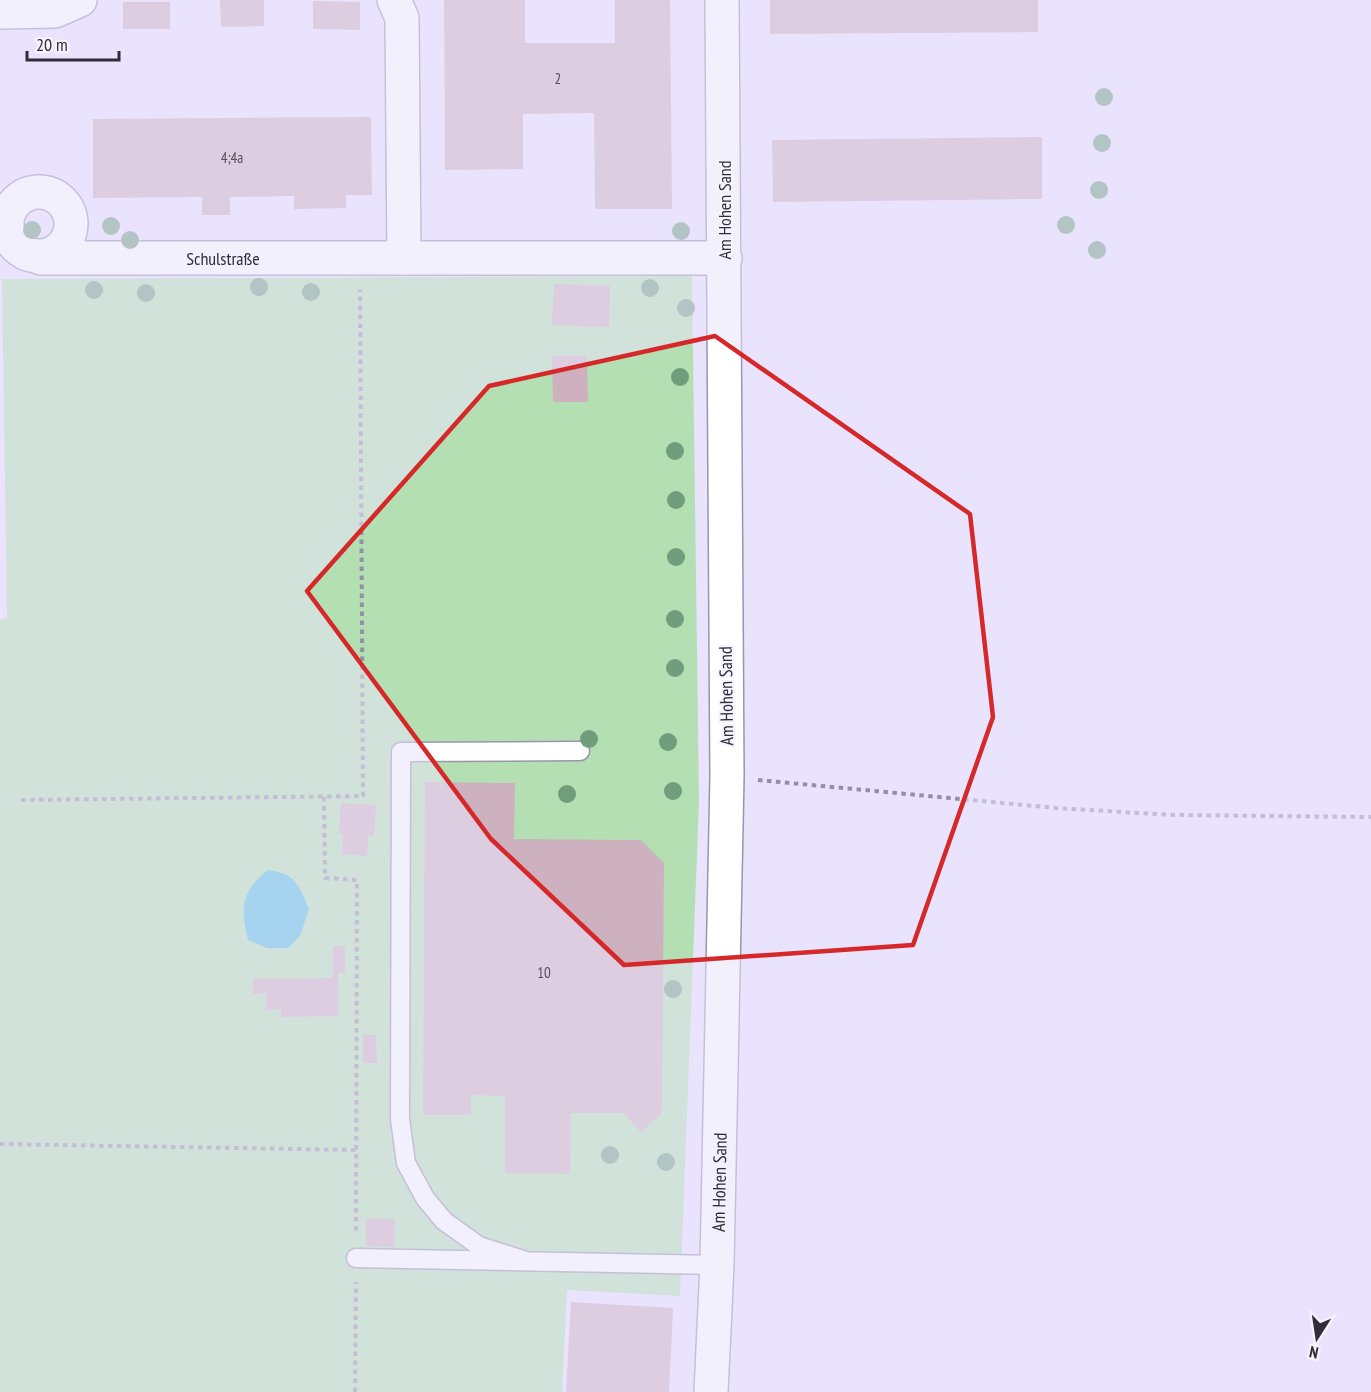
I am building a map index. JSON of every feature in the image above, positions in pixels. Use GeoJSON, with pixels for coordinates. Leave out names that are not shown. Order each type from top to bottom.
{"type":"FeatureCollection","features":[{"type":"Feature","properties":{"kind":"street"},"geometry":{"type":"LineString","coordinates":[[0,12],[55,11],[80,0]]}},
{"type":"Feature","properties":{"kind":"street"},"geometry":{"type":"LineString","coordinates":[[394,0],[402,18],[404,258]]}},
{"type":"Feature","properties":{"kind":"street","name":"Am Hohen Sand"},"geometry":{"type":"LineString","coordinates":[[711,1392],[717,1265],[727,776],[722,0]]}},
{"type":"Feature","properties":{"kind":"street","name":"Schulstraße"},"geometry":{"type":"LineString","coordinates":[[41,258],[53,254],[64,246],[70,235],[72,222],[69,210],[61,200],[50,193],[38,191],[25,194],[15,202],[4,231],[18,248],[41,258],[725,258]]}},
{"type":"Feature","properties":{"kind":"lane"},"geometry":{"type":"LineString","coordinates":[[523,1260],[479,1246],[444,1221],[425,1198],[406,1163],[400,1119],[401,752],[580,751]]}},
{"type":"Feature","properties":{"kind":"lane"},"geometry":{"type":"LineString","coordinates":[[356,1258],[717,1265]]}},
{"type":"Feature","properties":{"kind":"path"},"geometry":{"type":"LineString","coordinates":[[21,800],[363,796],[360,304]]}},
{"type":"Feature","properties":{"kind":"path"},"geometry":{"type":"LineString","coordinates":[[727,776],[1056,808],[1173,815],[1371,817]]}},
{"type":"Feature","properties":{"kind":"path"},"geometry":{"type":"LineString","coordinates":[[324,797],[325,878],[357,879],[355,1392]]}},
{"type":"Feature","properties":{"kind":"path"},"geometry":{"type":"LineString","coordinates":[[0,1144],[356,1150]]}},
{"type":"Feature","properties":{"kind":"highlighted area"},"geometry":{"type":"Polygon","coordinates":[[[715,336],[970,514],[993,717],[913,945],[624,965],[491,839],[307,591],[489,386],[715,336]]]}},
{"type":"Feature","properties":{"kind":"green space"},"geometry":{"type":"Polygon","coordinates":[[[692,276],[699,802],[680,1296],[567,1290],[562,1392],[0,1392],[0,619],[7,618],[2,279],[692,276]]]}},
{"type":"Feature","properties":{"kind":"water"},"geometry":{"type":"Polygon","coordinates":[[[268,870],[290,877],[299,887],[309,909],[300,936],[288,948],[267,948],[248,940],[244,919],[245,901],[252,885],[268,870]]]}},
{"type":"Feature","properties":{"kind":"building"},"geometry":{"type":"Polygon","coordinates":[[[220,0],[264,0],[264,26],[221,27],[220,0]]]}},
{"type":"Feature","properties":{"kind":"building"},"geometry":{"type":"Polygon","coordinates":[[[444,0],[525,0],[525,43],[615,43],[615,0],[670,0],[672,209],[595,209],[594,113],[523,114],[523,169],[445,170],[444,0]]]}},
{"type":"Feature","properties":{"kind":"building"},"geometry":{"type":"Polygon","coordinates":[[[770,0],[1038,0],[1038,32],[770,34],[770,0]]]}},
{"type":"Feature","properties":{"kind":"building"},"geometry":{"type":"Polygon","coordinates":[[[313,1],[360,2],[360,30],[313,29],[313,1]]]}},
{"type":"Feature","properties":{"kind":"building"},"geometry":{"type":"Polygon","coordinates":[[[123,2],[170,2],[170,29],[123,29],[123,2]]]}},
{"type":"Feature","properties":{"kind":"building"},"geometry":{"type":"Polygon","coordinates":[[[371,117],[372,195],[346,195],[346,208],[294,209],[294,196],[230,197],[230,215],[202,215],[202,197],[93,198],[93,119],[371,117]]]}},
{"type":"Feature","properties":{"kind":"building"},"geometry":{"type":"Polygon","coordinates":[[[1042,137],[1042,199],[773,202],[772,140],[1042,137]]]}},
{"type":"Feature","properties":{"kind":"building"},"geometry":{"type":"Polygon","coordinates":[[[554,284],[610,286],[609,327],[552,325],[554,284]]]}},
{"type":"Feature","properties":{"kind":"building"},"geometry":{"type":"Polygon","coordinates":[[[552,356],[587,356],[588,402],[553,402],[552,356]]]}},
{"type":"Feature","properties":{"kind":"building"},"geometry":{"type":"Polygon","coordinates":[[[425,782],[515,783],[514,839],[641,840],[664,863],[662,1113],[641,1132],[624,1113],[571,1113],[570,1174],[505,1173],[505,1096],[471,1095],[471,1115],[423,1115],[425,782]]]}},
{"type":"Feature","properties":{"kind":"building"},"geometry":{"type":"Polygon","coordinates":[[[341,803],[376,805],[374,836],[368,835],[367,856],[342,854],[343,834],[339,833],[341,803]]]}},
{"type":"Feature","properties":{"kind":"building"},"geometry":{"type":"Polygon","coordinates":[[[333,946],[345,946],[345,973],[338,973],[339,1016],[281,1017],[281,1009],[266,1010],[266,993],[253,994],[253,979],[333,978],[333,946]]]}},
{"type":"Feature","properties":{"kind":"building"},"geometry":{"type":"Polygon","coordinates":[[[363,1035],[376,1035],[377,1063],[363,1063],[363,1035]]]}},
{"type":"Feature","properties":{"kind":"building"},"geometry":{"type":"Polygon","coordinates":[[[366,1218],[395,1219],[394,1247],[366,1246],[366,1218]]]}},
{"type":"Feature","properties":{"kind":"building"},"geometry":{"type":"Polygon","coordinates":[[[571,1302],[673,1308],[669,1392],[566,1392],[571,1302]]]}}]}
